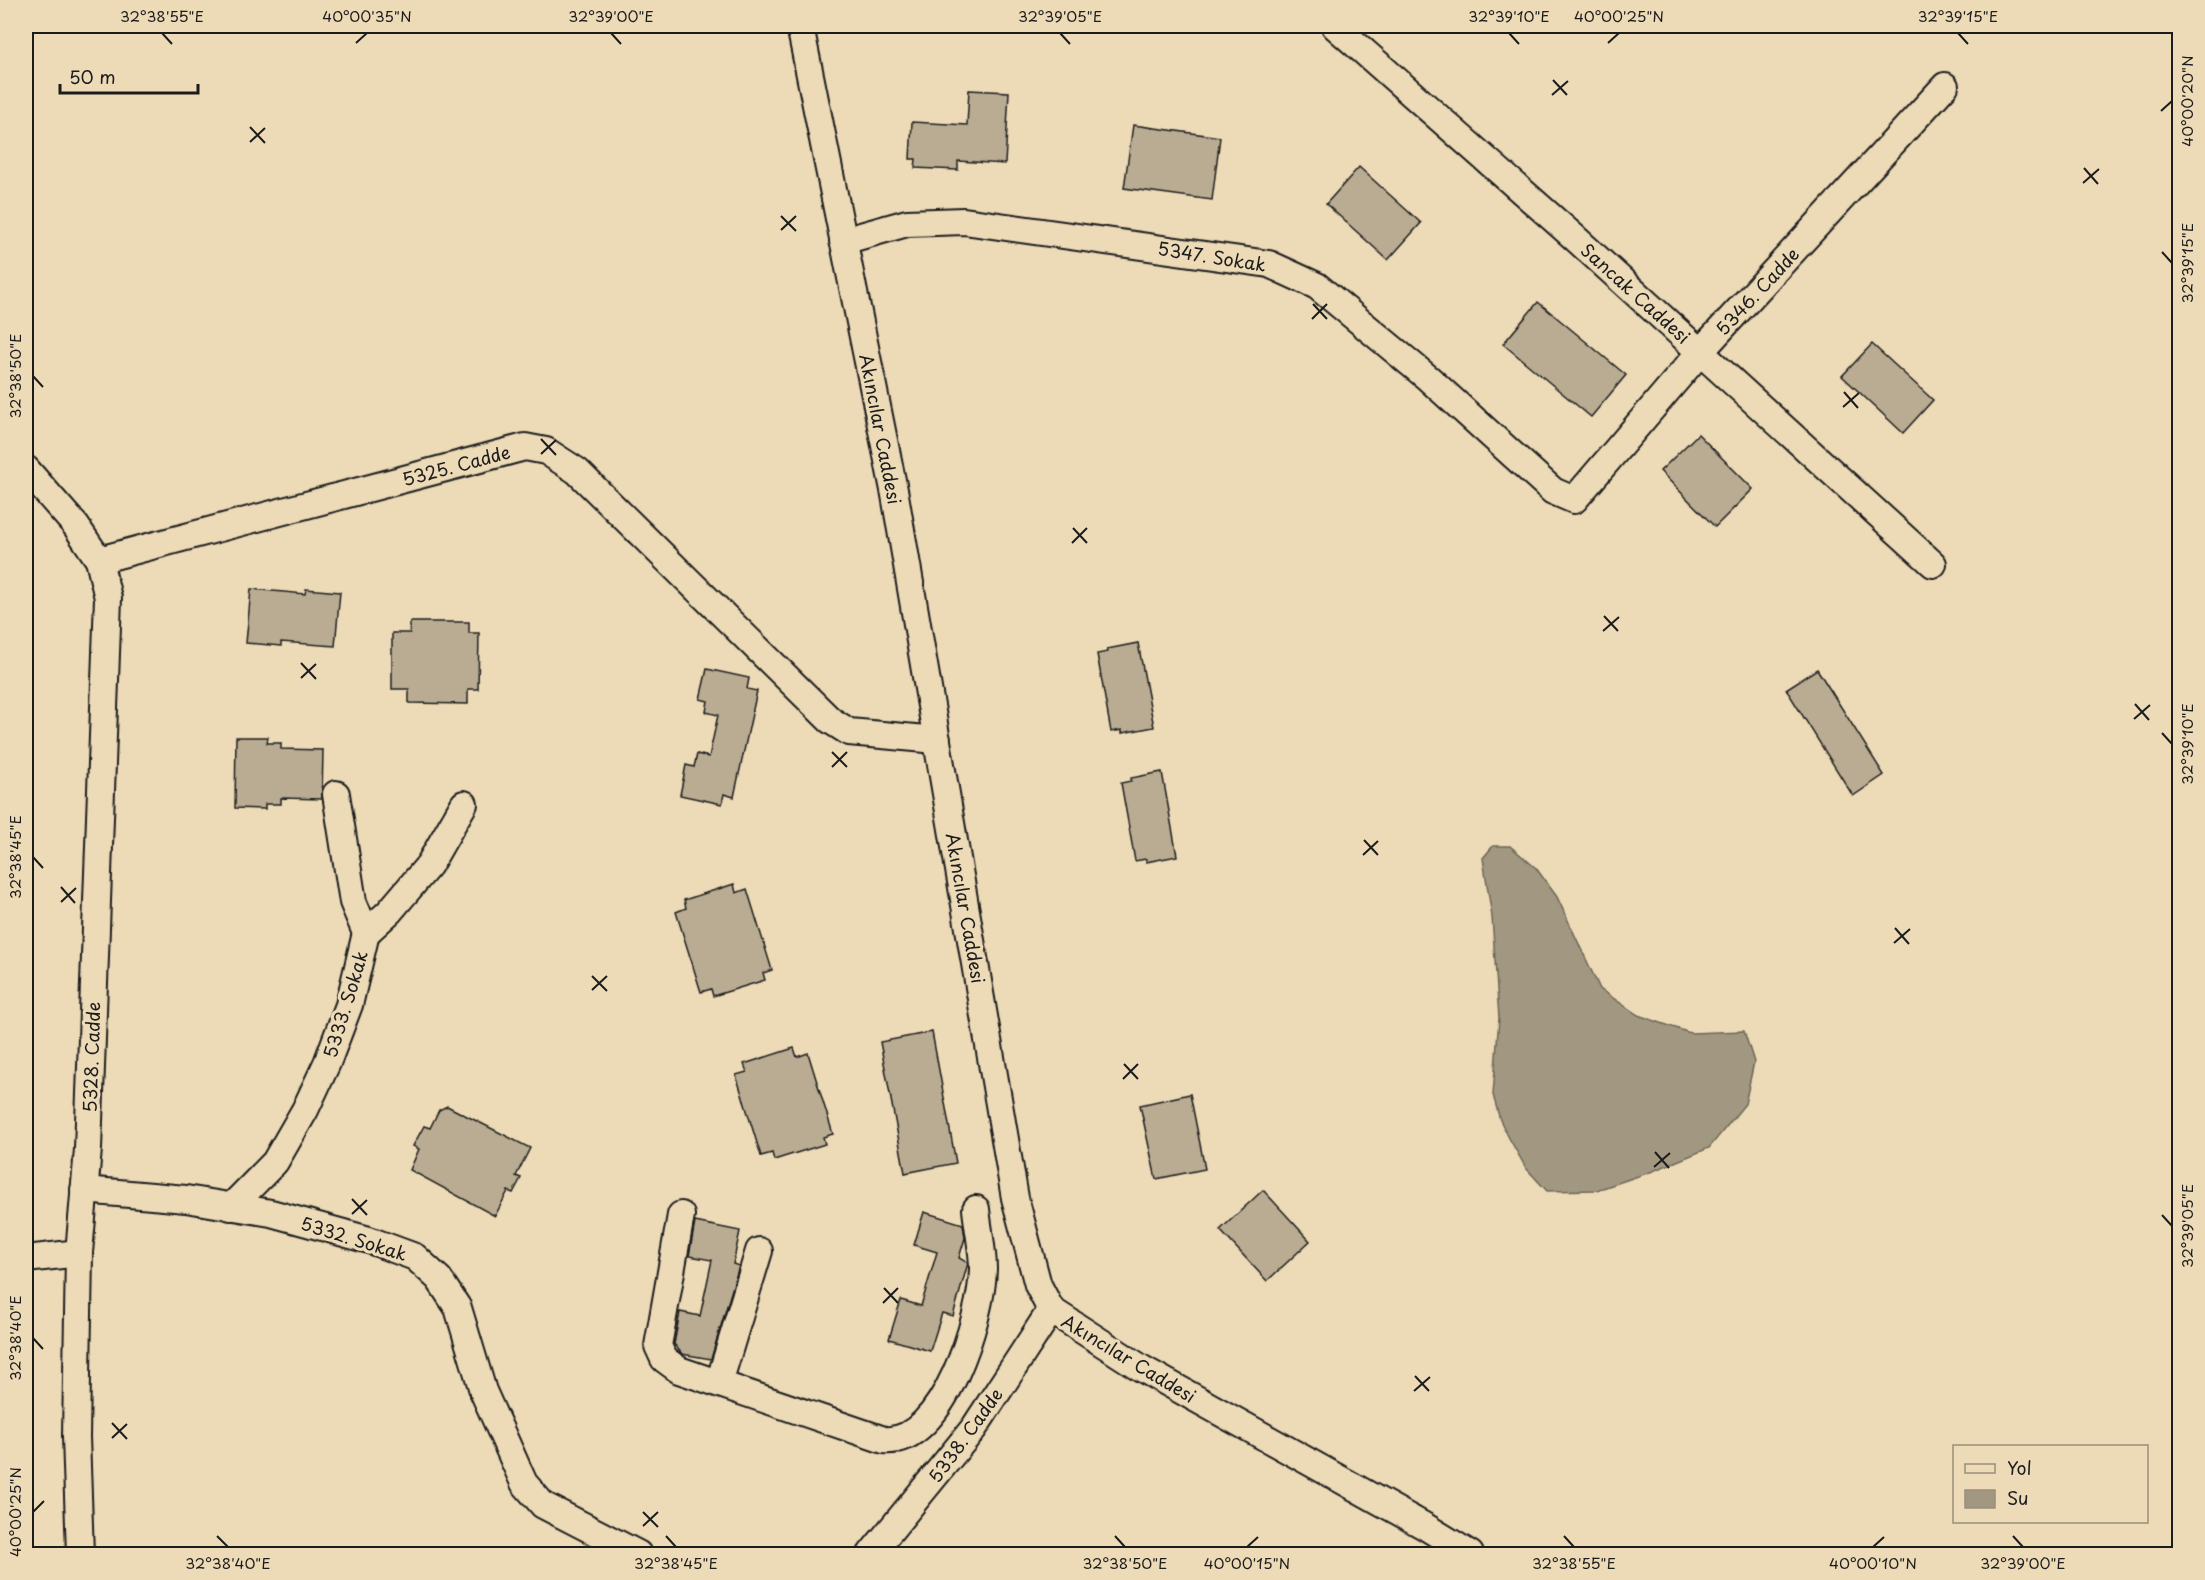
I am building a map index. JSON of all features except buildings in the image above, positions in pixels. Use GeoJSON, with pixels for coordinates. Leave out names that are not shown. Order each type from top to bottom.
{"type":"FeatureCollection","features":[{"type":"Feature","properties":{"kind":"street","name":"Akıncılar Caddesi"},"geometry":{"type":"LineString","coordinates":[[800,26],[895,495],[1016,1198],[1038,1285],[1051,1310],[1141,1368],[1426,1527],[1470,1554]]}},
{"type":"Feature","properties":{"kind":"street","name":"Sancak Caddesi"},"geometry":{"type":"LineString","coordinates":[[1335,26],[1934,564]]}},
{"type":"Feature","properties":{"kind":"street","name":"5346. Cadde"},"geometry":{"type":"LineString","coordinates":[[1574,500],[1700,352],[1945,86]]}},
{"type":"Feature","properties":{"kind":"street","name":"5347. Sokak"},"geometry":{"type":"LineString","coordinates":[[843,241],[907,224],[964,221],[1269,264],[1317,286],[1428,378],[1553,490],[1574,500]]}},
{"type":"Feature","properties":{"kind":"street","name":"5325. Cadde"},"geometry":{"type":"LineString","coordinates":[[99,560],[525,447],[546,451],[577,471],[830,720],[849,732],[937,740]]}},
{"type":"Feature","properties":{"kind":"street"},"geometry":{"type":"LineString","coordinates":[[26,469],[76,526],[99,560]]}},
{"type":"Feature","properties":{"kind":"street","name":"5328. Cadde"},"geometry":{"type":"LineString","coordinates":[[80,1554],[75,1437],[79,1253],[84,1190],[108,598],[99,560]]}},
{"type":"Feature","properties":{"kind":"street"},"geometry":{"type":"LineString","coordinates":[[336,794],[353,902],[366,933]]}},
{"type":"Feature","properties":{"kind":"street","name":"5333. Sokak"},"geometry":{"type":"LineString","coordinates":[[231,1206],[275,1162],[305,1110],[327,1063],[349,1005],[366,933],[389,912],[429,865],[464,804]]}},
{"type":"Feature","properties":{"kind":"street","name":"5332. Sokak"},"geometry":{"type":"LineString","coordinates":[[84,1190],[186,1199],[271,1214],[369,1240],[415,1257],[439,1279],[458,1308],[483,1391],[524,1483],[543,1504],[638,1554]]}},
{"type":"Feature","properties":{"kind":"street"},"geometry":{"type":"LineString","coordinates":[[681,1215],[658,1346],[664,1359],[678,1370],[884,1440],[902,1439],[920,1426],[934,1409],[960,1364],[969,1342],[983,1269],[976,1209]]}},
{"type":"Feature","properties":{"kind":"street"},"geometry":{"type":"LineString","coordinates":[[719,1383],[759,1251]]}},
{"type":"Feature","properties":{"kind":"street"},"geometry":{"type":"LineString","coordinates":[[26,1259],[79,1253]]}},
{"type":"Feature","properties":{"kind":"street","name":"5338. Cadde"},"geometry":{"type":"LineString","coordinates":[[871,1554],[974,1428],[1051,1310]]}},
{"type":"Feature","properties":{"kind":"street"},"geometry":{"type":"LineString","coordinates":[[920,1426],[954,1451]]}},
{"type":"Feature","properties":{"kind":"water"},"geometry":{"type":"Polygon","coordinates":[[[1493,846],[1510,846],[1536,868],[1557,897],[1600,989],[1638,1015],[1690,1033],[1744,1031],[1754,1062],[1745,1104],[1709,1148],[1653,1171],[1597,1190],[1547,1191],[1526,1168],[1500,1120],[1493,1095],[1499,1018],[1492,917],[1483,858],[1493,846]]]}}]}
